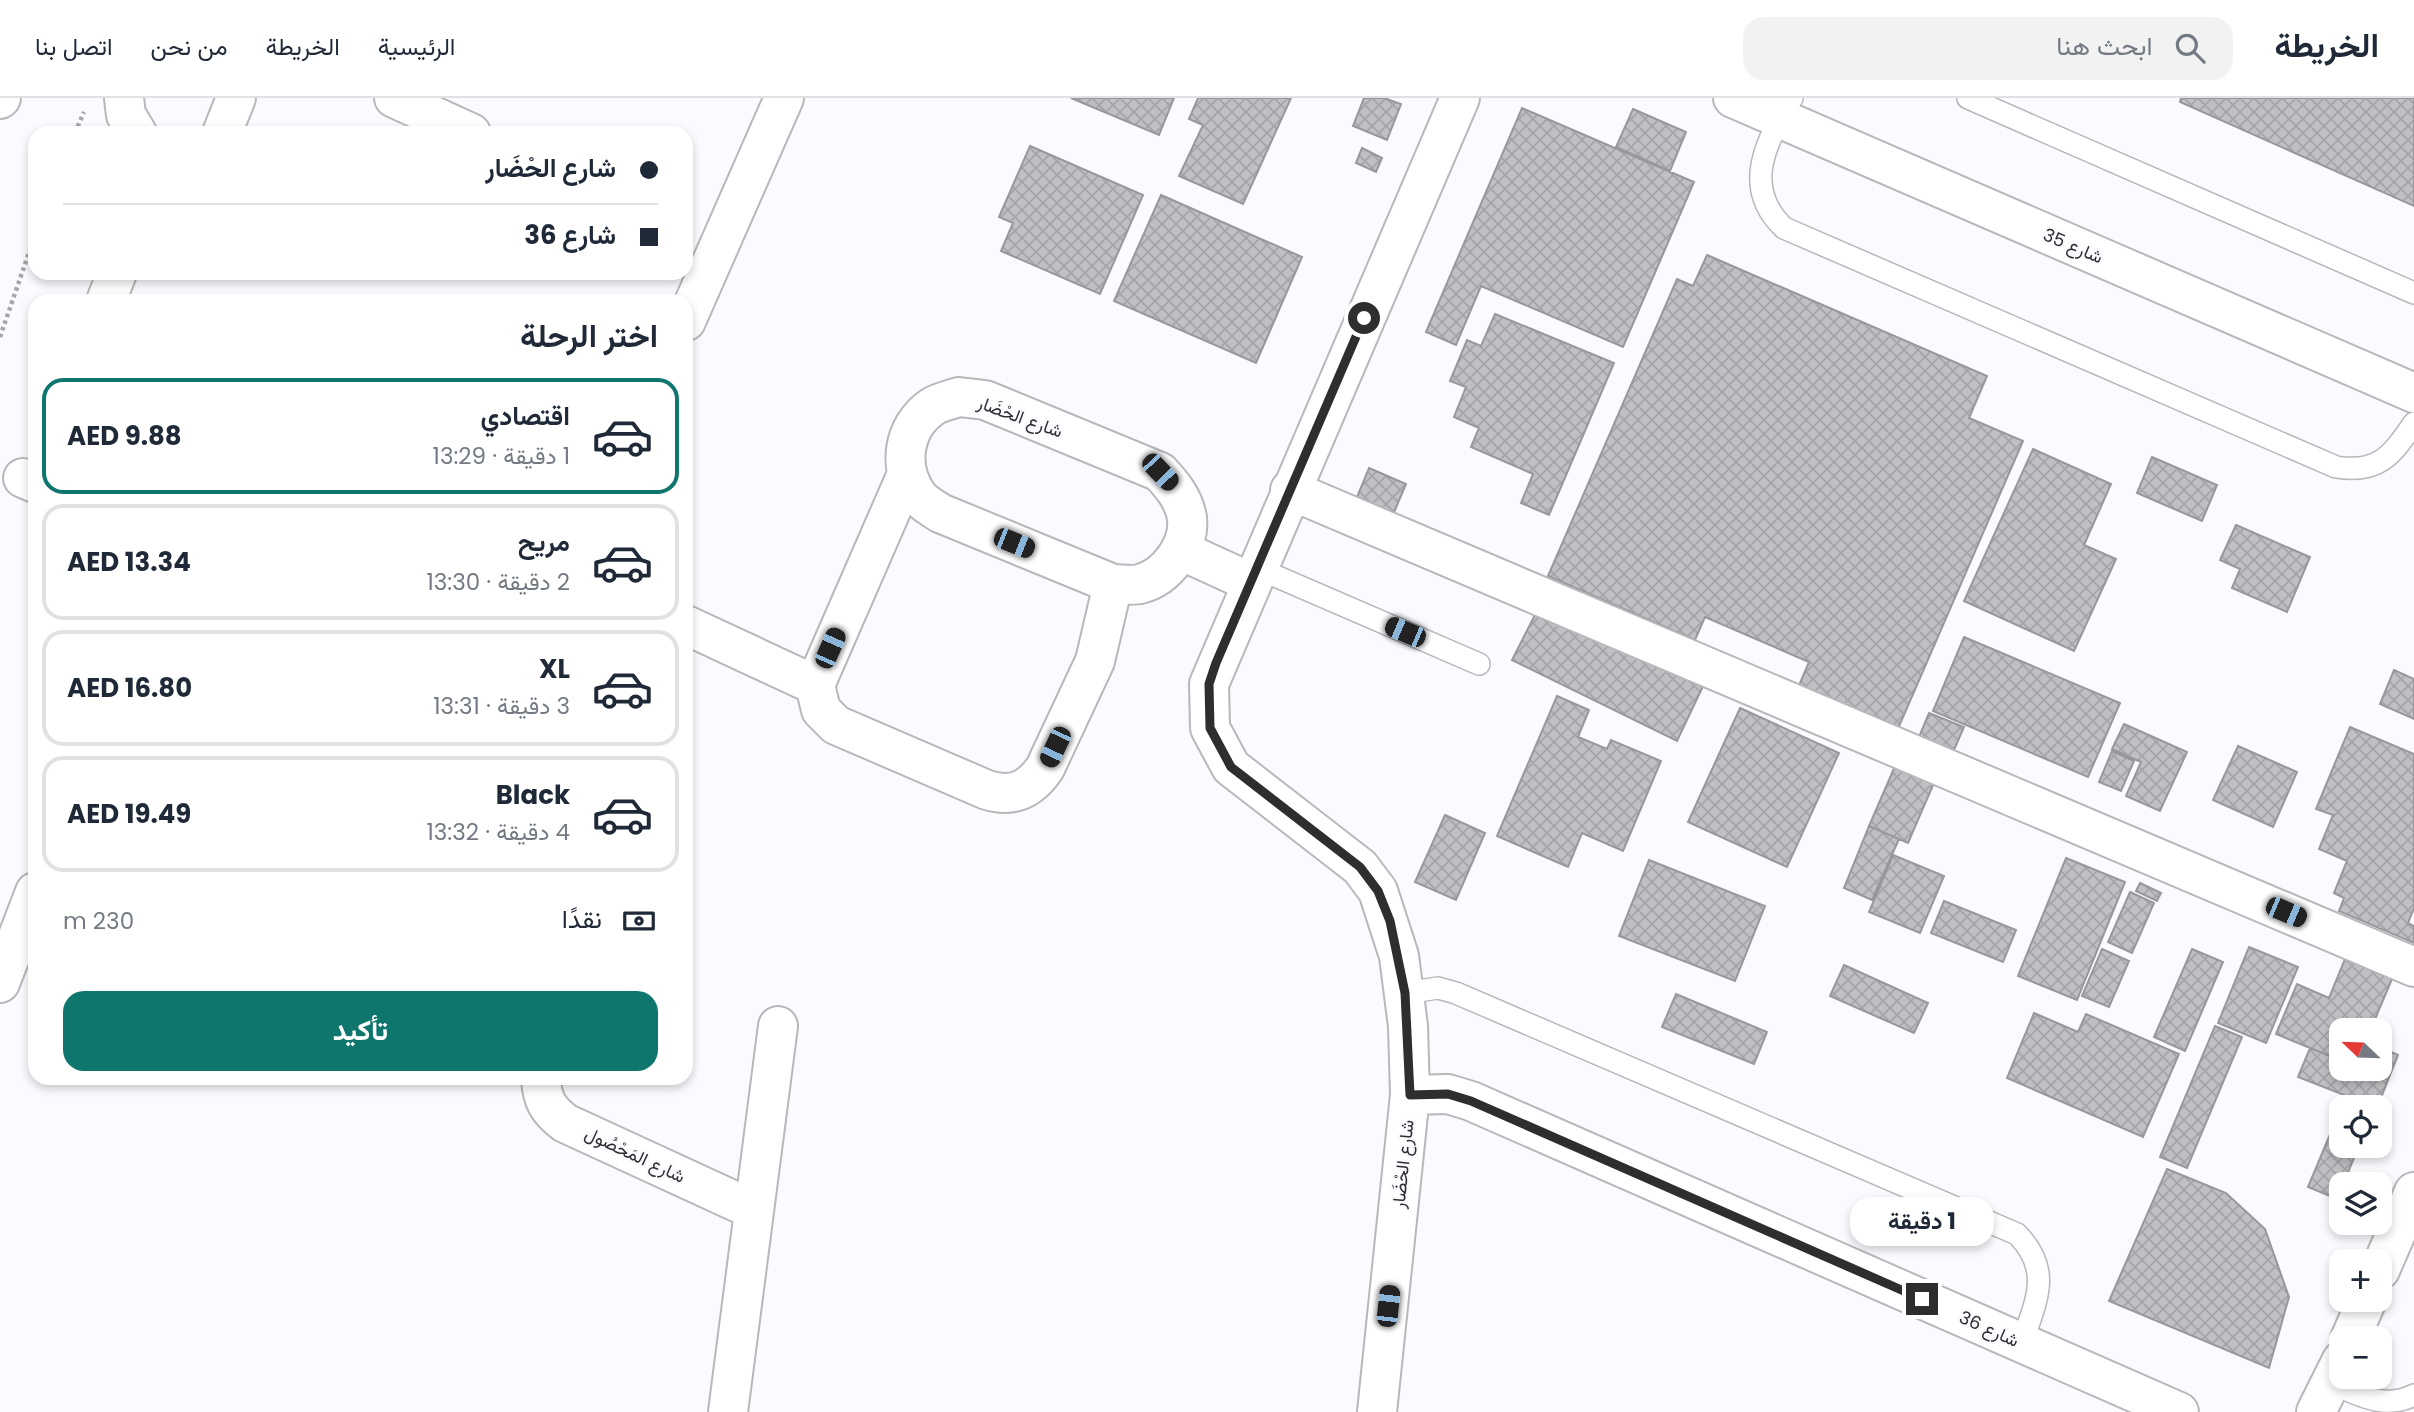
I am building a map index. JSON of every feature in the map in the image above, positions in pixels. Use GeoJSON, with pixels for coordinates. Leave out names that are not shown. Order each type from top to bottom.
{"type":"FeatureCollection","features":[{"type":"Feature","properties":{"kind":"street"},"geometry":{"type":"LineString","coordinates":[[124,98],[126,115],[133,126]]}},
{"type":"Feature","properties":{"kind":"street"},"geometry":{"type":"LineString","coordinates":[[225,126],[236,98]]}},
{"type":"Feature","properties":{"kind":"street"},"geometry":{"type":"LineString","coordinates":[[394,98],[456,126]]}},
{"type":"Feature","properties":{"kind":"street"},"geometry":{"type":"LineString","coordinates":[[693,305],[784,98]]}},
{"type":"Feature","properties":{"kind":"street","name":"شارع الحْضَار"},"geometry":{"type":"LineString","coordinates":[[1377,1412],[1410,1095],[1405,993],[1390,921],[1378,891],[1360,867],[1231,767],[1210,728],[1209,684],[1253,575],[1460,98]]}},
{"type":"Feature","properties":{"kind":"street","name":"شارع 35"},"geometry":{"type":"LineString","coordinates":[[1733,98],[1786,108],[2414,393]]}},
{"type":"Feature","properties":{"kind":"street","name":"شارع الحْضَار"},"geometry":{"type":"LineString","coordinates":[[815,685],[906,474],[905,448],[915,424],[933,405],[959,397],[985,400],[1160,472],[1177,491],[1187,519],[1180,550]]}},
{"type":"Feature","properties":{"kind":"street"},"geometry":{"type":"LineString","coordinates":[[906,474],[919,497],[940,513],[1113,584],[1140,584],[1149,580],[1166,571],[1180,550],[1253,575]]}},
{"type":"Feature","properties":{"kind":"street"},"geometry":{"type":"LineString","coordinates":[[1290,490],[2414,967]]}},
{"type":"Feature","properties":{"kind":"street"},"geometry":{"type":"LineString","coordinates":[[693,628],[815,685],[821,710],[836,725],[999,793],[1023,790],[1035,782],[1045,768],[1094,661],[1113,584]]}},
{"type":"Feature","properties":{"kind":"street"},"geometry":{"type":"LineString","coordinates":[[0,983],[28,910]]}},
{"type":"Feature","properties":{"kind":"street"},"geometry":{"type":"LineString","coordinates":[[728,1412],[778,1026]]}},
{"type":"Feature","properties":{"kind":"street","name":"شارع المَحْصُول"},"geometry":{"type":"LineString","coordinates":[[541,1085],[541,1095],[550,1111],[565,1123],[754,1210]]}},
{"type":"Feature","properties":{"kind":"street","name":"شارع 36"},"geometry":{"type":"LineString","coordinates":[[1410,1095],[1448,1094],[1471,1101],[2179,1412]]}},
{"type":"Feature","properties":{"kind":"street"},"geometry":{"type":"LineString","coordinates":[[2389,1249],[2414,1192]]}},
{"type":"Feature","properties":{"kind":"lane"},"geometry":{"type":"LineString","coordinates":[[1968,98],[2414,293]]}},
{"type":"Feature","properties":{"kind":"lane"},"geometry":{"type":"LineString","coordinates":[[1786,108],[1761,166],[1759,179],[1764,204],[1784,228],[2336,467],[2352,470],[2383,461],[2394,452],[2414,423]]}},
{"type":"Feature","properties":{"kind":"lane"},"geometry":{"type":"LineString","coordinates":[[1253,575],[1479,664]]}},
{"type":"Feature","properties":{"kind":"lane"},"geometry":{"type":"LineString","coordinates":[[1405,993],[1438,988],[1456,993],[2017,1234],[2036,1260],[2039,1277],[2038,1293],[2022,1343]]}},
{"type":"Feature","properties":{"kind":"lane"},"geometry":{"type":"LineString","coordinates":[[2342,1389],[2385,1403],[2414,1395]]}},
{"type":"Feature","properties":{"kind":"path"},"geometry":{"type":"LineString","coordinates":[[0,337],[28,255]]}},
{"type":"Feature","properties":{"kind":"building"},"geometry":{"type":"Polygon","coordinates":[[[1071,98],[1174,98],[1159,135],[1071,98]]]}},
{"type":"Feature","properties":{"kind":"building"},"geometry":{"type":"Polygon","coordinates":[[[1198,98],[1291,98],[1243,204],[1179,176],[1203,125],[1189,119],[1198,98]]]}},
{"type":"Feature","properties":{"kind":"building"},"geometry":{"type":"Polygon","coordinates":[[[1364,98],[1384,98],[1401,104],[1387,140],[1353,126],[1364,98]]]}},
{"type":"Feature","properties":{"kind":"building"},"geometry":{"type":"Polygon","coordinates":[[[2181,98],[2414,98],[2414,206],[2180,102],[2181,98]]]}},
{"type":"Feature","properties":{"kind":"building"},"geometry":{"type":"Polygon","coordinates":[[[1522,108],[1694,182],[1623,347],[1481,286],[1456,345],[1426,332],[1522,108]]]}},
{"type":"Feature","properties":{"kind":"building"},"geometry":{"type":"Polygon","coordinates":[[[1633,109],[1686,132],[1670,171],[1616,147],[1633,109]]]}},
{"type":"Feature","properties":{"kind":"building"},"geometry":{"type":"Polygon","coordinates":[[[1030,146],[1143,195],[1100,294],[1001,251],[1013,223],[999,217],[1030,146]]]}},
{"type":"Feature","properties":{"kind":"building"},"geometry":{"type":"Polygon","coordinates":[[[1362,148],[1382,158],[1376,172],[1356,163],[1362,148]]]}},
{"type":"Feature","properties":{"kind":"building"},"geometry":{"type":"Polygon","coordinates":[[[1161,195],[1302,257],[1256,363],[1114,301],[1161,195]]]}},
{"type":"Feature","properties":{"kind":"building"},"geometry":{"type":"Polygon","coordinates":[[[1707,255],[1987,376],[1969,418],[2023,441],[1894,738],[1797,690],[1809,662],[1705,617],[1695,640],[1548,576],[1677,279],[1693,286],[1707,255]]]}},
{"type":"Feature","properties":{"kind":"building"},"geometry":{"type":"Polygon","coordinates":[[[1495,314],[1614,363],[1549,515],[1521,503],[1533,474],[1471,447],[1479,428],[1454,417],[1466,387],[1450,381],[1467,340],[1481,346],[1495,314]]]}},
{"type":"Feature","properties":{"kind":"building"},"geometry":{"type":"Polygon","coordinates":[[[2033,449],[2111,484],[2084,545],[2116,559],[2074,651],[1964,601],[2033,449]]]}},
{"type":"Feature","properties":{"kind":"building"},"geometry":{"type":"Polygon","coordinates":[[[2152,457],[2217,485],[2202,521],[2137,493],[2152,457]]]}},
{"type":"Feature","properties":{"kind":"building"},"geometry":{"type":"Polygon","coordinates":[[[1369,468],[1406,484],[1392,517],[1355,502],[1369,468]]]}},
{"type":"Feature","properties":{"kind":"building"},"geometry":{"type":"Polygon","coordinates":[[[2236,525],[2310,557],[2287,612],[2232,588],[2240,569],[2220,560],[2236,525]]]}},
{"type":"Feature","properties":{"kind":"building"},"geometry":{"type":"Polygon","coordinates":[[[1542,601],[1705,682],[1677,741],[1512,660],[1542,601]]]}},
{"type":"Feature","properties":{"kind":"building"},"geometry":{"type":"Polygon","coordinates":[[[1964,637],[2120,703],[2088,777],[1933,711],[1964,637]]]}},
{"type":"Feature","properties":{"kind":"building"},"geometry":{"type":"Polygon","coordinates":[[[2394,670],[2414,679],[2414,719],[2380,704],[2394,670]]]}},
{"type":"Feature","properties":{"kind":"building"},"geometry":{"type":"Polygon","coordinates":[[[1557,696],[1589,710],[1578,737],[1607,749],[1611,740],[1661,761],[1623,851],[1582,833],[1568,867],[1497,836],[1557,696]]]}},
{"type":"Feature","properties":{"kind":"building"},"geometry":{"type":"Polygon","coordinates":[[[1740,708],[1839,753],[1787,867],[1688,822],[1740,708]]]}},
{"type":"Feature","properties":{"kind":"building"},"geometry":{"type":"Polygon","coordinates":[[[1929,713],[1964,727],[1950,759],[1916,744],[1929,713]]]}},
{"type":"Feature","properties":{"kind":"building"},"geometry":{"type":"Polygon","coordinates":[[[2124,724],[2187,752],[2160,811],[2126,796],[2141,762],[2112,749],[2124,724]]]}},
{"type":"Feature","properties":{"kind":"building"},"geometry":{"type":"Polygon","coordinates":[[[2350,727],[2414,754],[2414,908],[2408,923],[2414,926],[2414,943],[2339,911],[2344,898],[2334,893],[2347,861],[2319,849],[2333,815],[2316,809],[2350,727]]]}},
{"type":"Feature","properties":{"kind":"building"},"geometry":{"type":"Polygon","coordinates":[[[2238,746],[2297,772],[2273,827],[2213,800],[2238,746]]]}},
{"type":"Feature","properties":{"kind":"building"},"geometry":{"type":"Polygon","coordinates":[[[2112,751],[2134,761],[2121,791],[2099,782],[2112,751]]]}},
{"type":"Feature","properties":{"kind":"building"},"geometry":{"type":"Polygon","coordinates":[[[1895,766],[1934,783],[1908,843],[1869,826],[1895,766]]]}},
{"type":"Feature","properties":{"kind":"building"},"geometry":{"type":"Polygon","coordinates":[[[1445,815],[1485,833],[1456,900],[1415,882],[1445,815]]]}},
{"type":"Feature","properties":{"kind":"building"},"geometry":{"type":"Polygon","coordinates":[[[1869,826],[1899,839],[1872,900],[1844,888],[1869,826]]]}},
{"type":"Feature","properties":{"kind":"building"},"geometry":{"type":"Polygon","coordinates":[[[1893,855],[1944,876],[1920,933],[1869,912],[1893,855]]]}},
{"type":"Feature","properties":{"kind":"building"},"geometry":{"type":"Polygon","coordinates":[[[2066,858],[2125,882],[2077,1000],[2018,976],[2066,858]]]}},
{"type":"Feature","properties":{"kind":"building"},"geometry":{"type":"Polygon","coordinates":[[[1649,860],[1765,906],[1735,981],[1619,936],[1649,860]]]}},
{"type":"Feature","properties":{"kind":"building"},"geometry":{"type":"Polygon","coordinates":[[[2140,883],[2161,893],[2157,901],[2136,891],[2140,883]]]}},
{"type":"Feature","properties":{"kind":"building"},"geometry":{"type":"Polygon","coordinates":[[[2130,892],[2154,903],[2132,953],[2108,942],[2130,892]]]}},
{"type":"Feature","properties":{"kind":"building"},"geometry":{"type":"Polygon","coordinates":[[[1944,901],[2016,930],[2003,962],[1931,933],[1944,901]]]}},
{"type":"Feature","properties":{"kind":"building"},"geometry":{"type":"Polygon","coordinates":[[[2249,947],[2298,967],[2266,1043],[2218,1023],[2249,947]]]}},
{"type":"Feature","properties":{"kind":"building"},"geometry":{"type":"Polygon","coordinates":[[[2102,949],[2129,961],[2109,1007],[2082,996],[2102,949]]]}},
{"type":"Feature","properties":{"kind":"building"},"geometry":{"type":"Polygon","coordinates":[[[2192,949],[2223,962],[2185,1051],[2154,1037],[2192,949]]]}},
{"type":"Feature","properties":{"kind":"building"},"geometry":{"type":"Polygon","coordinates":[[[2345,959],[2392,979],[2376,1018],[2329,1018],[2329,1056],[2276,1034],[2297,984],[2329,998],[2345,959]]]}},
{"type":"Feature","properties":{"kind":"building"},"geometry":{"type":"Polygon","coordinates":[[[1844,965],[1928,1003],[1914,1033],[1830,996],[1844,965]]]}},
{"type":"Feature","properties":{"kind":"building"},"geometry":{"type":"Polygon","coordinates":[[[1676,994],[1767,1032],[1754,1064],[1662,1027],[1676,994]]]}},
{"type":"Feature","properties":{"kind":"building"},"geometry":{"type":"Polygon","coordinates":[[[2034,1013],[2078,1032],[2086,1014],[2179,1054],[2143,1137],[2007,1078],[2034,1013]]]}},
{"type":"Feature","properties":{"kind":"building"},"geometry":{"type":"Polygon","coordinates":[[[2215,1026],[2242,1037],[2187,1168],[2160,1157],[2215,1026]]]}},
{"type":"Feature","properties":{"kind":"building"},"geometry":{"type":"Polygon","coordinates":[[[2310,1048],[2329,1056],[2329,1082],[2387,1082],[2382,1095],[2344,1095],[2298,1077],[2310,1048]]]}},
{"type":"Feature","properties":{"kind":"building"},"geometry":{"type":"Polygon","coordinates":[[[2392,1052],[2398,1055],[2392,1070],[2392,1052]]]}},
{"type":"Feature","properties":{"kind":"building"},"geometry":{"type":"Polygon","coordinates":[[[2329,1137],[2329,1158],[2354,1158],[2348,1172],[2329,1172],[2329,1196],[2308,1187],[2329,1137]]]}},
{"type":"Feature","properties":{"kind":"building"},"geometry":{"type":"Polygon","coordinates":[[[2167,1169],[2226,1193],[2265,1229],[2289,1297],[2269,1368],[2109,1301],[2167,1169]]]}},
{"type":"Feature","properties":{"kind":"route"},"geometry":{"type":"LineString","coordinates":[[1364,318],[1216,663],[1209,684],[1208,706],[1210,728],[1231,767],[1360,867],[1378,891],[1390,921],[1405,993],[1411,1065],[1410,1095],[1448,1094],[1471,1101],[1922,1299]]}}]}
